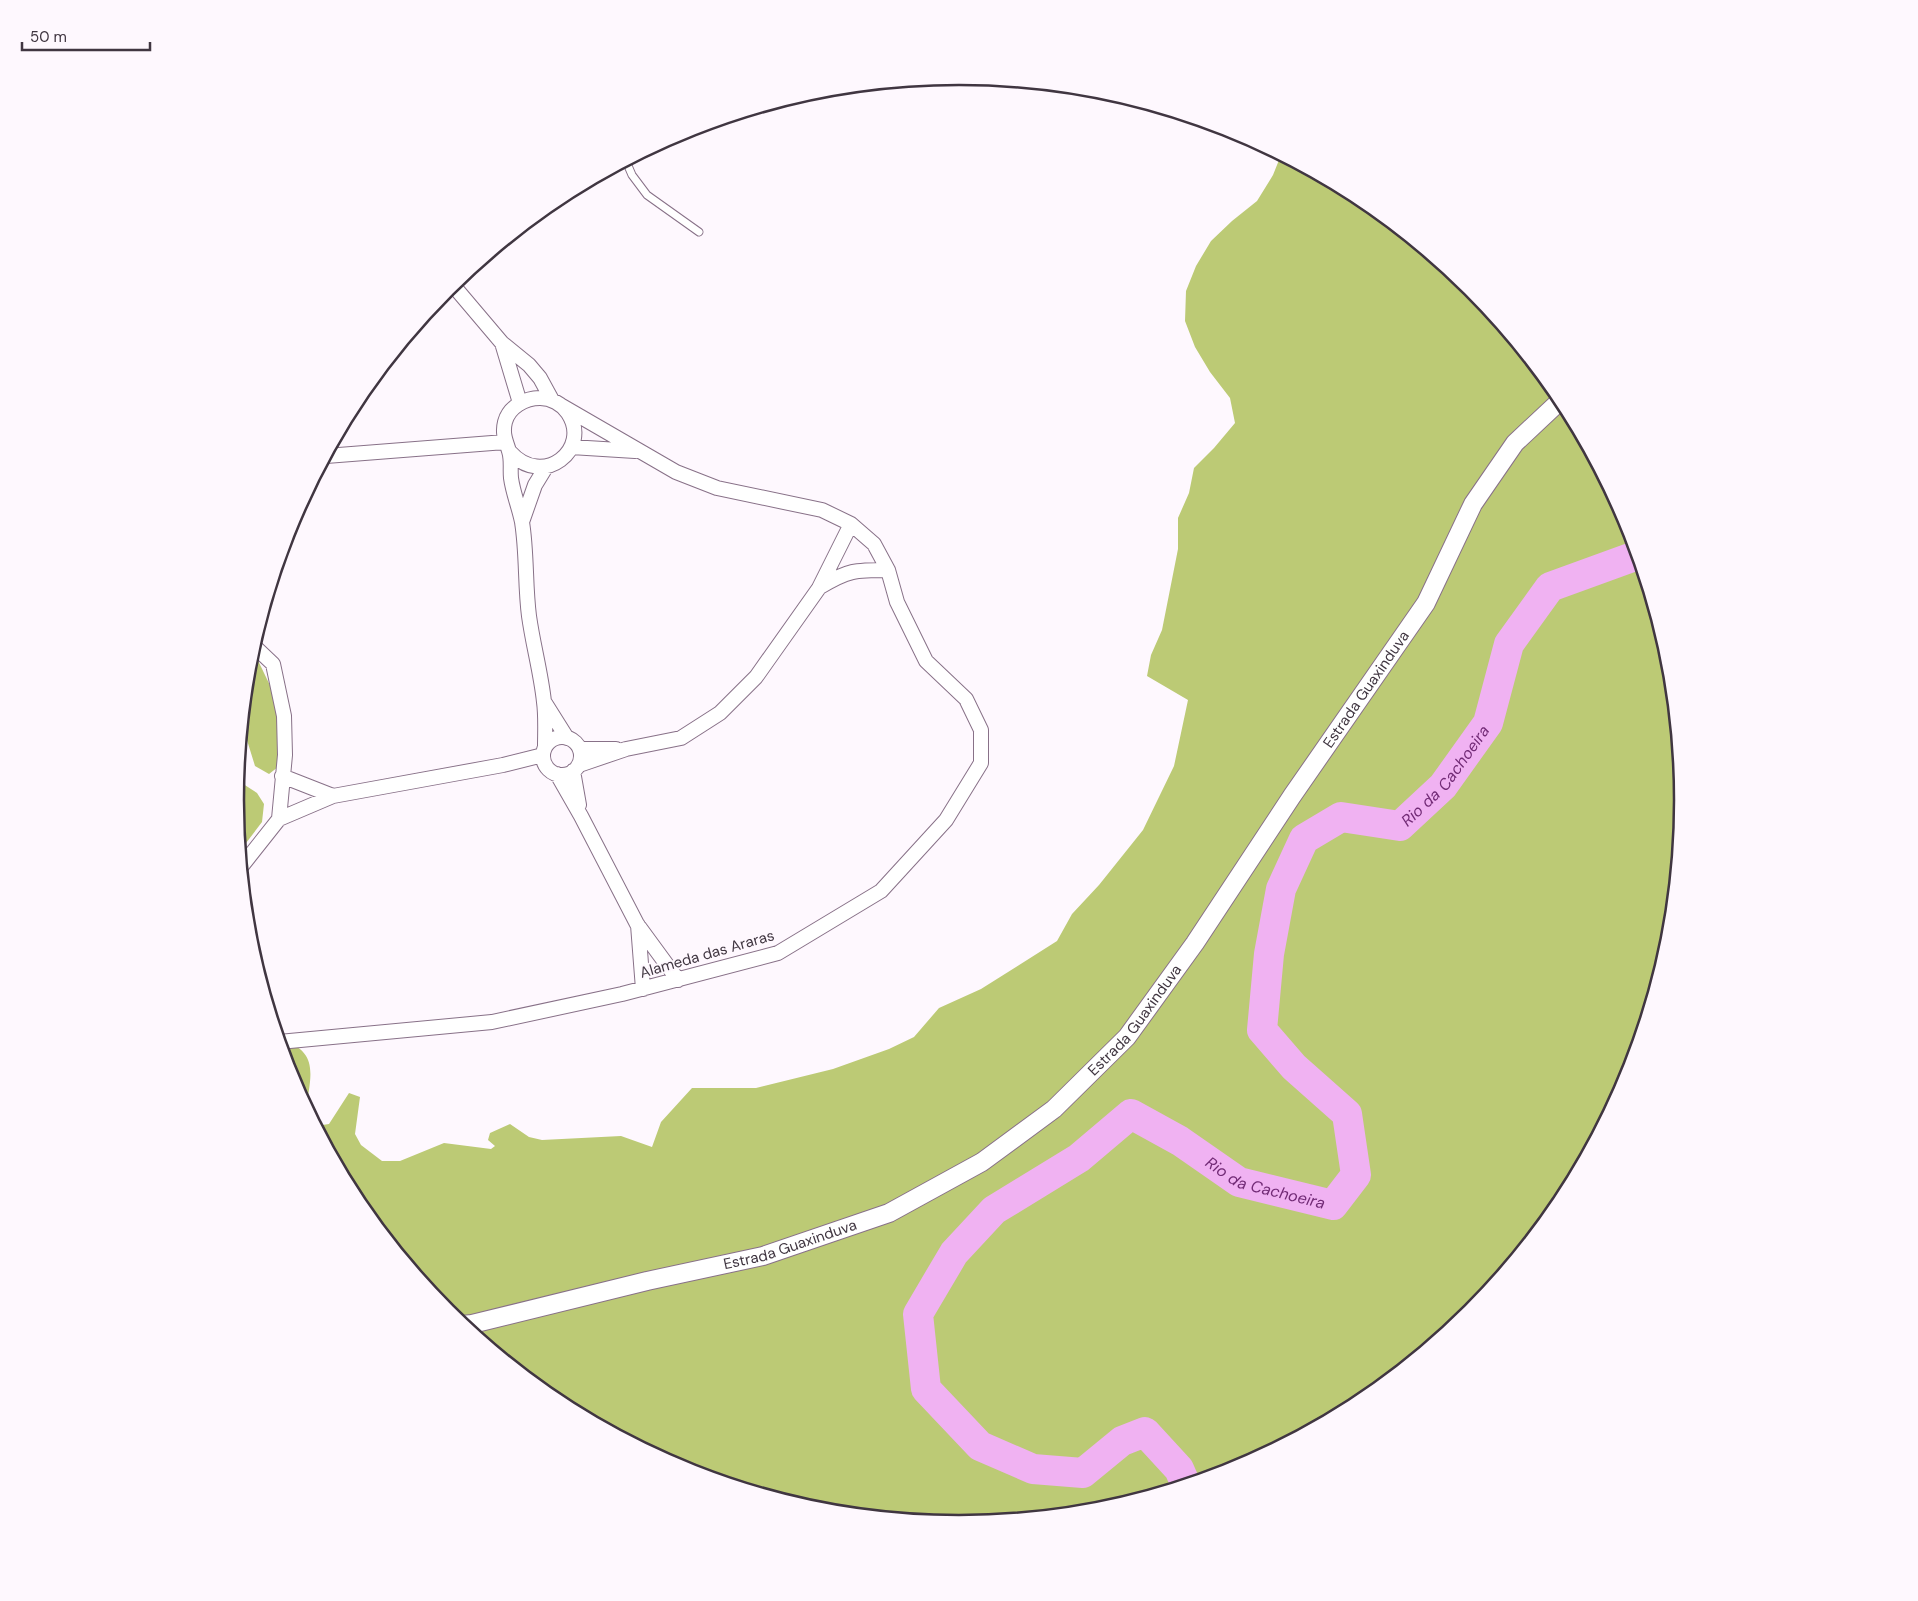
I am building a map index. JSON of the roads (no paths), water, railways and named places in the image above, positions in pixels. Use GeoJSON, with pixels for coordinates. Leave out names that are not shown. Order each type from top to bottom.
{"type":"FeatureCollection","features":[{"type":"Feature","properties":{"kind":"street"},"geometry":{"type":"LineString","coordinates":[[458,291],[502,343],[529,365],[557,403],[569,414],[573,425],[574,436],[571,447],[565,456],[556,463],[546,467],[525,465],[517,460],[507,447]]}},
{"type":"Feature","properties":{"kind":"street"},"geometry":{"type":"LineString","coordinates":[[502,343],[520,403]]}},
{"type":"Feature","properties":{"kind":"street"},"geometry":{"type":"LineString","coordinates":[[557,403],[536,398],[520,403],[512,410],[506,420],[504,431],[511,478],[522,522],[529,615],[544,702],[544,764],[553,772],[581,816],[638,924],[678,980]]}},
{"type":"Feature","properties":{"kind":"street","name":"Alameda das Araras"},"geometry":{"type":"LineString","coordinates":[[285,1041],[492,1022],[643,989],[778,953],[881,891],[946,820],[981,763],[981,730],[966,699],[926,661],[896,602],[888,570],[874,544],[851,524],[822,510],[717,488],[676,472],[638,452],[557,403]]}},
{"type":"Feature","properties":{"kind":"street","name":"Estrada Guaxinduva"},"geometry":{"type":"LineString","coordinates":[[472,1324],[647,1281],[763,1256],[890,1213],[982,1162],[1054,1108],[1127,1036],[1195,943],[1292,796],[1426,604],[1474,504],[1516,442],[1555,405]]}},
{"type":"Feature","properties":{"kind":"street"},"geometry":{"type":"LineString","coordinates":[[332,456],[507,447]]}},
{"type":"Feature","properties":{"kind":"street"},"geometry":{"type":"LineString","coordinates":[[571,447],[638,452]]}},
{"type":"Feature","properties":{"kind":"street"},"geometry":{"type":"LineString","coordinates":[[522,522],[535,485],[546,467]]}},
{"type":"Feature","properties":{"kind":"street"},"geometry":{"type":"LineString","coordinates":[[503,765],[566,775],[576,768],[626,749],[681,738],[720,713],[756,677],[819,588],[851,524]]}},
{"type":"Feature","properties":{"kind":"street"},"geometry":{"type":"LineString","coordinates":[[819,588],[839,576],[852,571],[888,570]]}},
{"type":"Feature","properties":{"kind":"street"},"geometry":{"type":"LineString","coordinates":[[260,651],[273,664],[284,716],[285,755],[279,819]]}},
{"type":"Feature","properties":{"kind":"street"},"geometry":{"type":"LineString","coordinates":[[544,702],[568,738]]}},
{"type":"Feature","properties":{"kind":"street"},"geometry":{"type":"LineString","coordinates":[[246,860],[279,819],[333,796],[503,765],[544,751],[551,740],[559,737],[568,738],[580,748],[582,757],[576,768],[581,816]]}},
{"type":"Feature","properties":{"kind":"street"},"geometry":{"type":"LineString","coordinates":[[580,748],[626,749]]}},
{"type":"Feature","properties":{"kind":"street"},"geometry":{"type":"LineString","coordinates":[[282,776],[333,796]]}},
{"type":"Feature","properties":{"kind":"street"},"geometry":{"type":"LineString","coordinates":[[638,924],[643,989]]}},
{"type":"Feature","properties":{"kind":"lane"},"geometry":{"type":"LineString","coordinates":[[628,167],[647,196],[699,232]]}},
{"type":"Feature","properties":{"kind":"waterway","name":"Rio da Cachoeira"},"geometry":{"type":"LineString","coordinates":[[1184,1480],[1179,1469],[1145,1432],[1122,1441],[1083,1473],[1033,1469],[980,1446],[926,1389],[918,1314],[954,1253],[994,1210],[1079,1158],[1131,1114],[1180,1141],[1239,1182],[1333,1205],[1356,1175],[1347,1114],[1294,1067],[1262,1030],[1269,954],[1281,889],[1304,839],[1341,817],[1400,826],[1443,786],[1488,723],[1509,644],[1550,587],[1632,557]]}}]}
